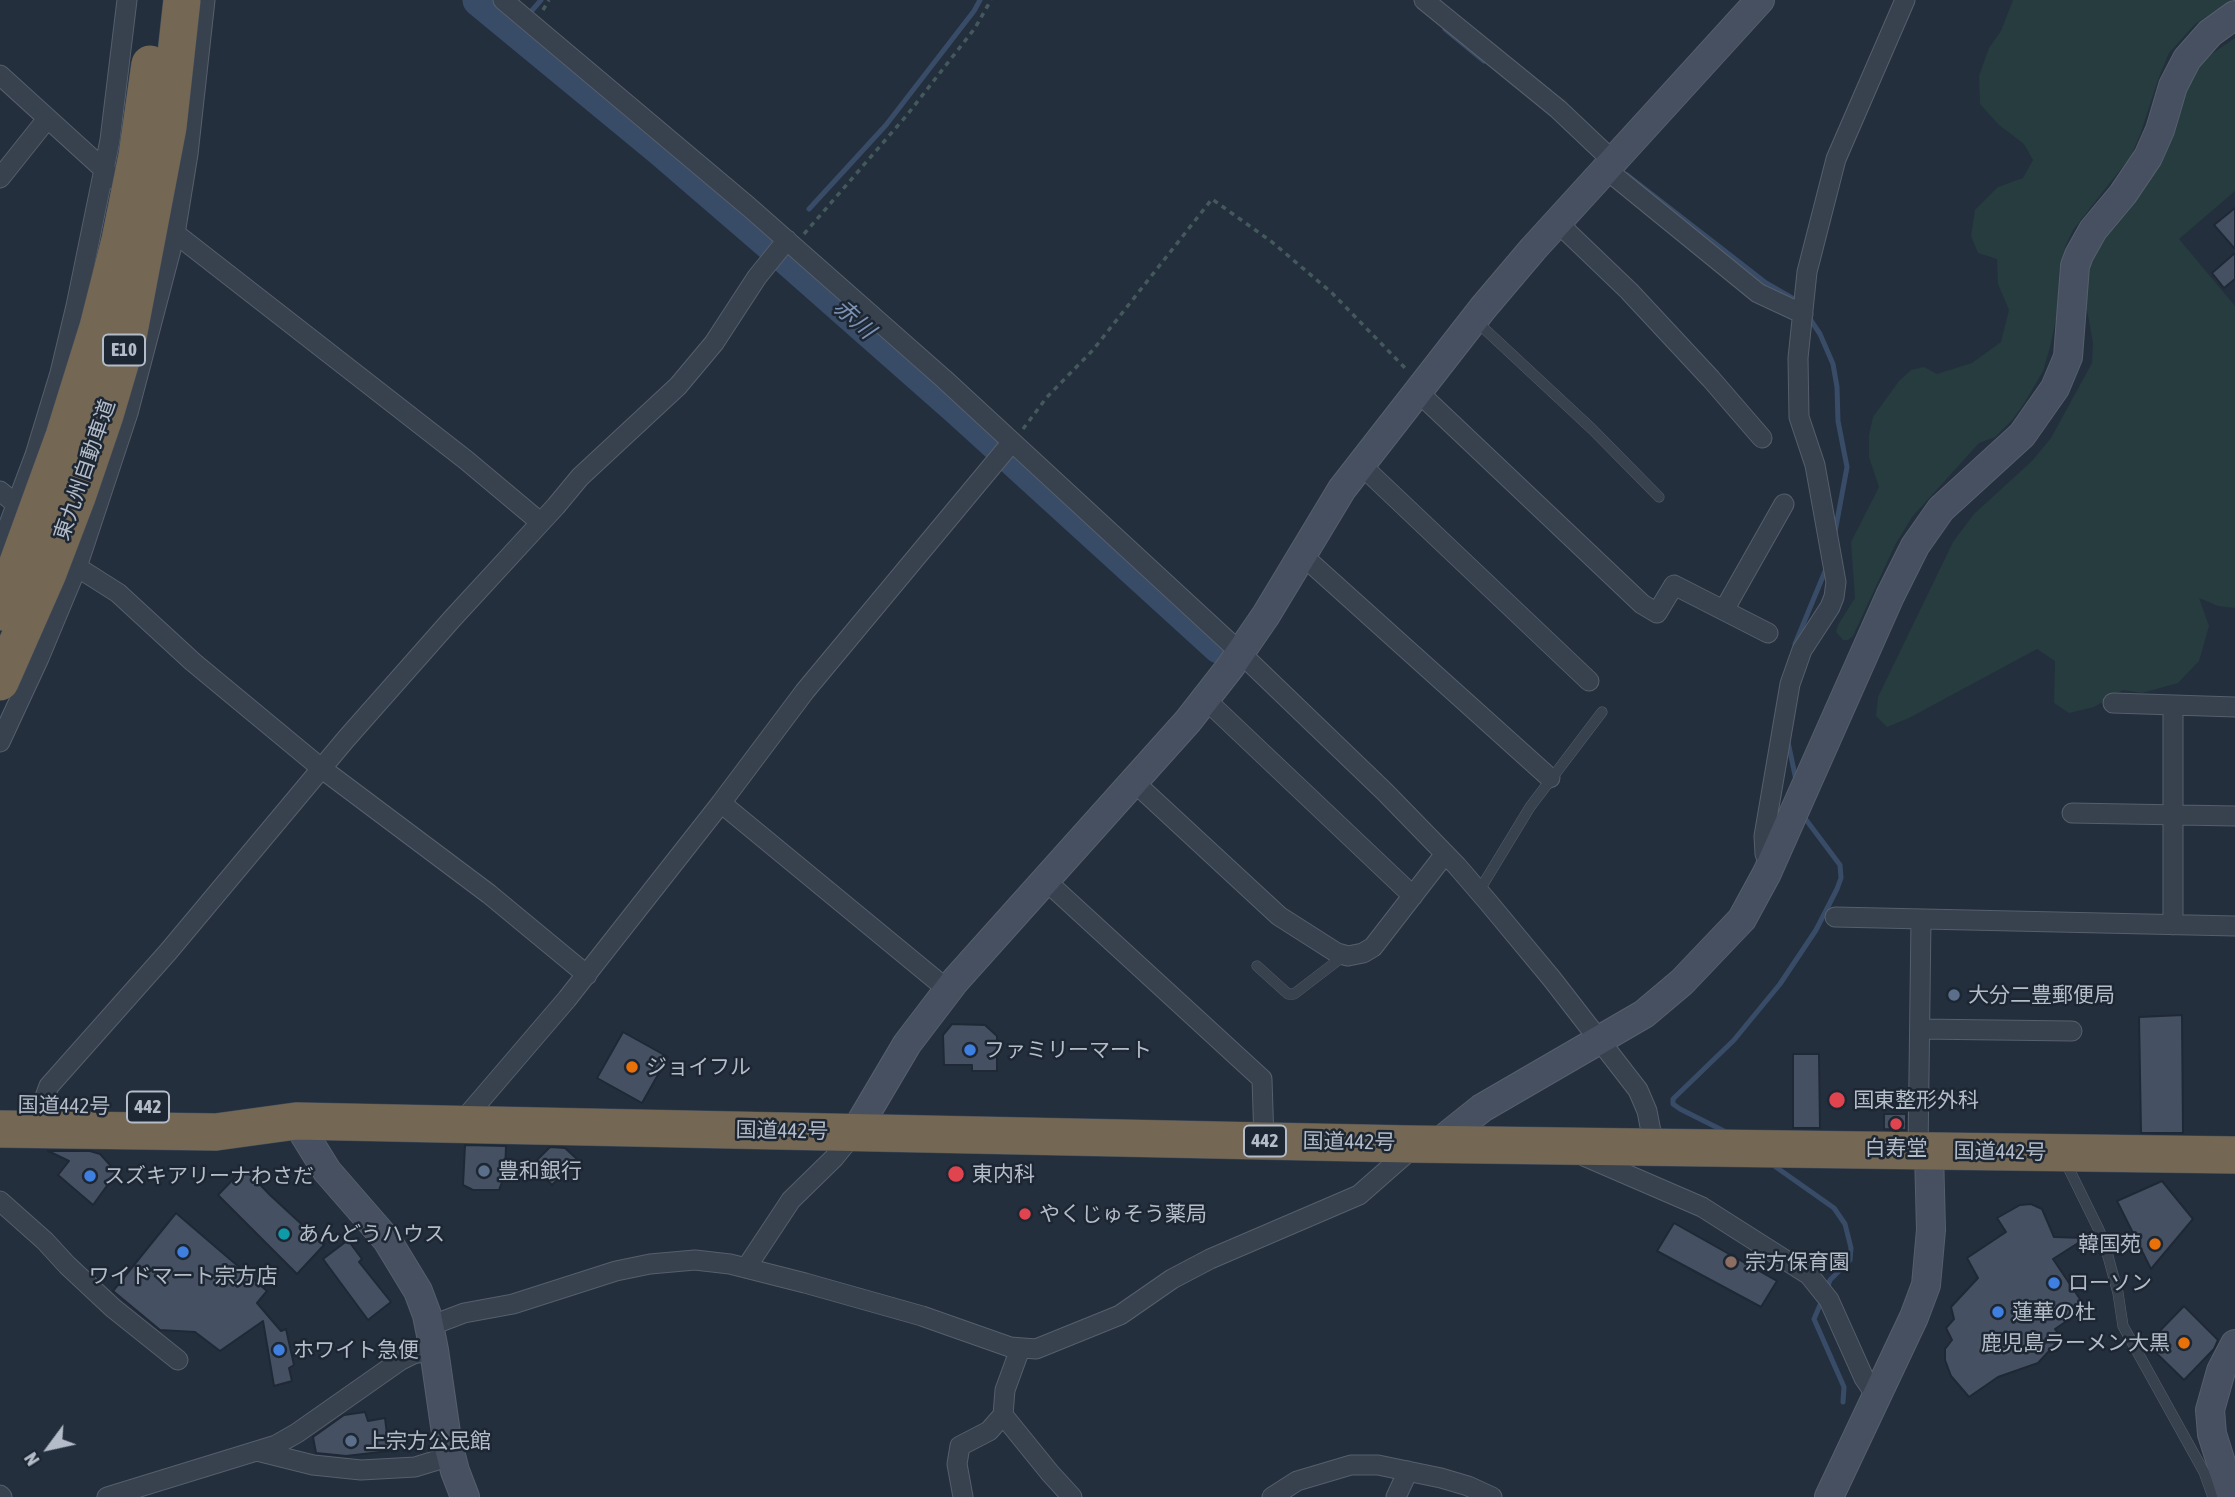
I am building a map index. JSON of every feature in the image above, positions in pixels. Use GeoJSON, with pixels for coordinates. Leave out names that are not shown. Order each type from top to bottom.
{"type":"FeatureCollection","features":[{"type":"Feature","properties":{"kind":"highway","name":"東九州自動車道"},"geometry":{"type":"LineString","coordinates":[[0,612],[64,436],[98,327],[120,240],[137,156],[157,0]]}},
{"type":"Feature","properties":{"kind":"highway","name":"東九州自動車道"},"geometry":{"type":"LineString","coordinates":[[0,682],[78,497],[128,337],[166,140],[182,0]]}},
{"type":"Feature","properties":{"kind":"highway","name":"国道442号"},"geometry":{"type":"LineString","coordinates":[[2,1127],[42,1105],[216,1110],[296,1121],[1428,1144],[2235,1155]]}},
{"type":"Feature","properties":{"kind":"highway","name":"国道442号"},"geometry":{"type":"LineString","coordinates":[[2,1127],[216,1132],[296,1121]]}},
{"type":"Feature","properties":{"kind":"street"},"geometry":{"type":"LineString","coordinates":[[0,548],[17,505],[60,373],[104,171],[118,87],[127,0]]}},
{"type":"Feature","properties":{"kind":"street"},"geometry":{"type":"LineString","coordinates":[[0,742],[77,567],[128,413],[174,234],[188,154],[205,0]]}},
{"type":"Feature","properties":{"kind":"street"},"geometry":{"type":"LineString","coordinates":[[503,0],[790,243],[1012,442],[1241,653],[1446,854],[1600,1041],[1643,1100],[1654,1147]]}},
{"type":"Feature","properties":{"kind":"street"},"geometry":{"type":"LineString","coordinates":[[1424,0],[1558,109],[1611,166],[1759,293],[1775,303],[1803,314]]}},
{"type":"Feature","properties":{"kind":"street"},"geometry":{"type":"LineString","coordinates":[[746,1268],[791,1200],[834,1158],[855,1132],[907,1044],[948,990],[1205,699],[1241,653],[1360,464],[1474,319],[1760,0]]}},
{"type":"Feature","properties":{"kind":"street"},"geometry":{"type":"LineString","coordinates":[[1773,859],[1765,854],[1763,836],[1790,684],[1802,650],[1835,597],[1836,582],[1815,465],[1799,417],[1798,370],[1810,255],[1836,159],[1905,0]]}},
{"type":"Feature","properties":{"kind":"street"},"geometry":{"type":"LineString","coordinates":[[107,1497],[276,1445],[412,1354],[464,1313],[503,1307],[596,1277],[650,1264],[695,1260],[746,1268],[887,1306],[1020,1349],[1036,1349],[1050,1345],[1134,1307],[1172,1279],[1210,1259],[1359,1195],[1482,1108],[1644,1014],[1722,943],[1750,906],[1915,546],[1941,509],[2022,435],[2056,388],[2068,357],[2075,266],[2079,255],[2093,230],[2123,194],[2148,157],[2160,130],[2173,86],[2188,59],[2210,33],[2235,15]]}},
{"type":"Feature","properties":{"kind":"street"},"geometry":{"type":"LineString","coordinates":[[0,75],[174,234],[466,460],[540,522]]}},
{"type":"Feature","properties":{"kind":"street"},"geometry":{"type":"LineString","coordinates":[[0,178],[47,120]]}},
{"type":"Feature","properties":{"kind":"street"},"geometry":{"type":"LineString","coordinates":[[1558,223],[1629,291],[1712,379],[1762,438]]}},
{"type":"Feature","properties":{"kind":"street"},"geometry":{"type":"LineString","coordinates":[[42,1105],[49,1086],[168,952],[321,768],[580,477],[678,386],[714,343],[757,277],[790,243]]}},
{"type":"Feature","properties":{"kind":"street"},"geometry":{"type":"LineString","coordinates":[[1420,388],[1642,604],[1657,613],[1674,585],[1768,633]]}},
{"type":"Feature","properties":{"kind":"street"},"geometry":{"type":"LineString","coordinates":[[460,1124],[587,975],[805,691],[1012,442]]}},
{"type":"Feature","properties":{"kind":"street"},"geometry":{"type":"LineString","coordinates":[[1360,464],[1589,681]]}},
{"type":"Feature","properties":{"kind":"street"},"geometry":{"type":"LineString","coordinates":[[0,491],[17,505]]}},
{"type":"Feature","properties":{"kind":"street"},"geometry":{"type":"LineString","coordinates":[[1724,610],[1784,504]]}},
{"type":"Feature","properties":{"kind":"street"},"geometry":{"type":"LineString","coordinates":[[1302,555],[1550,778]]}},
{"type":"Feature","properties":{"kind":"street"},"geometry":{"type":"LineString","coordinates":[[77,567],[118,593],[193,662],[321,768],[489,894],[587,975]]}},
{"type":"Feature","properties":{"kind":"street"},"geometry":{"type":"LineString","coordinates":[[1205,699],[1413,896]]}},
{"type":"Feature","properties":{"kind":"street"},"geometry":{"type":"LineString","coordinates":[[2113,704],[2235,707]]}},
{"type":"Feature","properties":{"kind":"street"},"geometry":{"type":"LineString","coordinates":[[2173,706],[2173,925]]}},
{"type":"Feature","properties":{"kind":"street"},"geometry":{"type":"LineString","coordinates":[[1133,781],[1279,916],[1337,953],[1355,956],[1373,947],[1446,854]]}},
{"type":"Feature","properties":{"kind":"street"},"geometry":{"type":"LineString","coordinates":[[721,803],[948,990]]}},
{"type":"Feature","properties":{"kind":"street"},"geometry":{"type":"LineString","coordinates":[[2073,813],[2235,816]]}},
{"type":"Feature","properties":{"kind":"street"},"geometry":{"type":"LineString","coordinates":[[1045,880],[1262,1079],[1264,1141]]}},
{"type":"Feature","properties":{"kind":"street"},"geometry":{"type":"LineString","coordinates":[[1835,917],[2235,926]]}},
{"type":"Feature","properties":{"kind":"street"},"geometry":{"type":"LineString","coordinates":[[1829,1497],[1914,1317],[1926,1285],[1931,1230],[1923,1152],[1920,1029],[1922,920]]}},
{"type":"Feature","properties":{"kind":"street"},"geometry":{"type":"LineString","coordinates":[[1920,1029],[2071,1031]]}},
{"type":"Feature","properties":{"kind":"street"},"geometry":{"type":"LineString","coordinates":[[296,1121],[327,1171],[397,1254],[418,1291],[432,1338],[442,1418],[451,1457],[465,1497]]}},
{"type":"Feature","properties":{"kind":"street"},"geometry":{"type":"LineString","coordinates":[[1557,1146],[1623,1171],[1702,1207],[1809,1275],[1829,1300],[1864,1378],[1871,1388],[1879,1392]]}},
{"type":"Feature","properties":{"kind":"street"},"geometry":{"type":"LineString","coordinates":[[0,1200],[113,1308],[178,1360]]}},
{"type":"Feature","properties":{"kind":"street"},"geometry":{"type":"LineString","coordinates":[[2232,1497],[2212,1434],[2210,1410],[2221,1371],[2235,1344]]}},
{"type":"Feature","properties":{"kind":"street"},"geometry":{"type":"LineString","coordinates":[[962,1497],[957,1464],[960,1446],[989,1432],[1003,1415],[1005,1391],[1020,1349]]}},
{"type":"Feature","properties":{"kind":"street"},"geometry":{"type":"LineString","coordinates":[[1003,1415],[1072,1497]]}},
{"type":"Feature","properties":{"kind":"street"},"geometry":{"type":"LineString","coordinates":[[257,1451],[313,1465],[361,1470],[415,1467],[451,1457]]}},
{"type":"Feature","properties":{"kind":"street"},"geometry":{"type":"LineString","coordinates":[[1272,1497],[1297,1481],[1351,1465],[1378,1465],[1408,1471],[1456,1482],[1492,1497]]}},
{"type":"Feature","properties":{"kind":"street"},"geometry":{"type":"LineString","coordinates":[[1396,1497],[1408,1471]]}},
{"type":"Feature","properties":{"kind":"lane"},"geometry":{"type":"LineString","coordinates":[[1474,319],[1659,497]]}},
{"type":"Feature","properties":{"kind":"lane"},"geometry":{"type":"LineString","coordinates":[[1479,891],[1550,778],[1602,712]]}},
{"type":"Feature","properties":{"kind":"lane"},"geometry":{"type":"LineString","coordinates":[[1257,966],[1288,993],[1294,994],[1346,955]]}},
{"type":"Feature","properties":{"kind":"lane"},"geometry":{"type":"LineString","coordinates":[[2061,1153],[2103,1240],[2114,1274],[2123,1326],[2204,1472],[2213,1497]]}},
{"type":"Feature","properties":{"kind":"path"},"geometry":{"type":"LineString","coordinates":[[790,243],[907,115],[975,28],[991,0]]}},
{"type":"Feature","properties":{"kind":"path"},"geometry":{"type":"LineString","coordinates":[[1012,442],[1047,397],[1093,350],[1212,200],[1272,242],[1332,293],[1420,388]]}},
{"type":"Feature","properties":{"kind":"green space"},"geometry":{"type":"Polygon","coordinates":[[[2013,0],[2232,0],[2195,24],[2169,53],[2131,156],[2073,230],[2059,271],[2058,310],[2050,347],[2043,371],[2025,402],[1995,437],[1979,443],[1912,517],[1895,545],[1853,636],[1843,640],[1836,632],[1838,625],[1855,598],[1851,542],[1879,487],[1869,457],[1869,435],[1873,417],[1899,381],[1911,370],[1924,367],[1937,374],[1972,363],[2001,342],[2009,310],[1998,284],[1997,259],[1978,253],[1971,236],[1975,210],[1998,187],[2023,178],[2033,160],[2024,144],[1999,125],[1980,104],[1979,76],[1989,48],[2001,31],[2013,0]]]}},
{"type":"Feature","properties":{"kind":"green space"},"geometry":{"type":"Polygon","coordinates":[[[2235,38],[2235,191],[2179,239],[2235,306],[2235,608],[2218,606],[2199,598],[2209,626],[2199,661],[2178,683],[2142,693],[2123,690],[2094,707],[2069,713],[2054,703],[2055,661],[2037,649],[1909,718],[1887,727],[1876,716],[1878,697],[1953,542],[1974,514],[2032,461],[2051,438],[2092,363],[2093,343],[2084,293],[2082,258],[2180,91],[2192,82],[2200,66],[2210,55],[2235,38]]]}},
{"type":"Feature","properties":{"kind":"building"},"geometry":{"type":"Polygon","coordinates":[[[2235,208],[2235,249],[2214,225],[2235,208]]]}},
{"type":"Feature","properties":{"kind":"building"},"geometry":{"type":"Polygon","coordinates":[[[2235,253],[2235,279],[2224,288],[2212,273],[2235,253]]]}},
{"type":"Feature","properties":{"kind":"building"},"geometry":{"type":"Polygon","coordinates":[[[2182,1015],[2183,1133],[2141,1133],[2139,1017],[2182,1015]]]}},
{"type":"Feature","properties":{"kind":"building","name":"ファミリーマート"},"geometry":{"type":"Polygon","coordinates":[[[952,1024],[985,1025],[997,1036],[997,1071],[972,1071],[972,1065],[944,1065],[943,1035],[952,1024]]]}},
{"type":"Feature","properties":{"kind":"building","name":"ジョイフル"},"geometry":{"type":"Polygon","coordinates":[[[623,1032],[668,1057],[642,1103],[597,1078],[623,1032]]]}},
{"type":"Feature","properties":{"kind":"building","name":"国東整形外科"},"geometry":{"type":"Polygon","coordinates":[[[1793,1054],[1819,1054],[1820,1128],[1793,1128],[1793,1054]]]}},
{"type":"Feature","properties":{"kind":"building","name":"白寿堂"},"geometry":{"type":"Polygon","coordinates":[[[1884,1114],[1906,1114],[1906,1130],[1884,1129],[1884,1114]]]}},
{"type":"Feature","properties":{"kind":"building","name":"豊和銀行"},"geometry":{"type":"Polygon","coordinates":[[[465,1145],[506,1146],[505,1174],[499,1190],[473,1190],[463,1185],[465,1145]]]}},
{"type":"Feature","properties":{"kind":"building"},"geometry":{"type":"Polygon","coordinates":[[[550,1147],[565,1148],[578,1160],[552,1185],[532,1165],[550,1147]]]}},
{"type":"Feature","properties":{"kind":"building","name":"スズキアリーナわさだ"},"geometry":{"type":"Polygon","coordinates":[[[48,1151],[90,1151],[100,1154],[122,1178],[109,1183],[93,1205],[58,1175],[69,1161],[48,1151]]]}},
{"type":"Feature","properties":{"kind":"building","name":"あんどうハウス"},"geometry":{"type":"Polygon","coordinates":[[[244,1168],[324,1245],[297,1274],[218,1195],[244,1168]]]}},
{"type":"Feature","properties":{"kind":"building","name":"韓国苑"},"geometry":{"type":"Polygon","coordinates":[[[2162,1181],[2193,1219],[2151,1269],[2117,1201],[2162,1181]]]}},
{"type":"Feature","properties":{"kind":"building","name":"蓮華の杜"},"geometry":{"type":"Polygon","coordinates":[[[2031,1204],[2042,1209],[2054,1237],[2086,1238],[2053,1259],[2086,1308],[2055,1329],[2061,1338],[2038,1363],[1998,1377],[1969,1397],[1951,1376],[1945,1360],[1945,1349],[1952,1340],[1946,1328],[1954,1319],[1951,1307],[1978,1278],[1967,1258],[2006,1232],[1997,1218],[2020,1205],[2031,1204]]]}},
{"type":"Feature","properties":{"kind":"building","name":"ワイドマート宗方店"},"geometry":{"type":"Polygon","coordinates":[[[176,1213],[267,1291],[257,1303],[281,1331],[286,1329],[294,1365],[289,1368],[292,1381],[274,1386],[263,1321],[220,1351],[195,1332],[160,1330],[113,1291],[176,1213]]]}},
{"type":"Feature","properties":{"kind":"building","name":"宗方保育園"},"geometry":{"type":"Polygon","coordinates":[[[1674,1223],[1777,1281],[1761,1307],[1657,1251],[1674,1223]]]}},
{"type":"Feature","properties":{"kind":"building"},"geometry":{"type":"Polygon","coordinates":[[[348,1240],[362,1259],[359,1262],[391,1302],[368,1320],[323,1259],[348,1240]]]}},
{"type":"Feature","properties":{"kind":"building","name":"鹿児島ラーメン大黒"},"geometry":{"type":"Polygon","coordinates":[[[2184,1306],[2218,1340],[2214,1349],[2184,1380],[2147,1344],[2184,1306]]]}},
{"type":"Feature","properties":{"kind":"building","name":"上宗方公民館"},"geometry":{"type":"Polygon","coordinates":[[[365,1412],[368,1421],[385,1418],[389,1451],[346,1456],[316,1453],[313,1437],[344,1415],[365,1412]]]}},
{"type":"Feature","properties":{"kind":"waterway","name":"赤川"},"geometry":{"type":"LineString","coordinates":[[479,0],[661,150],[784,256],[960,411],[1219,647]]}},
{"type":"Feature","properties":{"kind":"waterway"},"geometry":{"type":"LineString","coordinates":[[516,29],[541,0]]}},
{"type":"Feature","properties":{"kind":"waterway"},"geometry":{"type":"LineString","coordinates":[[809,209],[886,125],[980,0]]}},
{"type":"Feature","properties":{"kind":"waterway"},"geometry":{"type":"LineString","coordinates":[[1445,29],[1484,61]]}},
{"type":"Feature","properties":{"kind":"waterway"},"geometry":{"type":"LineString","coordinates":[[1627,175],[1766,283],[1799,302]]}},
{"type":"Feature","properties":{"kind":"waterway"},"geometry":{"type":"LineString","coordinates":[[1808,316],[1820,334],[1833,364],[1837,387],[1838,421],[1847,467],[1835,532]]}},
{"type":"Feature","properties":{"kind":"waterway"},"geometry":{"type":"LineString","coordinates":[[1795,644],[1826,569]]}},
{"type":"Feature","properties":{"kind":"waterway"},"geometry":{"type":"LineString","coordinates":[[1788,742],[1796,780]]}},
{"type":"Feature","properties":{"kind":"waterway"},"geometry":{"type":"LineString","coordinates":[[1728,1133],[1680,1109],[1673,1104],[1673,1099],[1734,1040],[1780,984],[1816,930],[1837,889],[1841,878],[1840,865],[1804,817]]}},
{"type":"Feature","properties":{"kind":"waterway"},"geometry":{"type":"LineString","coordinates":[[1773,1165],[1834,1208],[1845,1224],[1851,1248],[1850,1260],[1830,1280],[1827,1289]]}},
{"type":"Feature","properties":{"kind":"waterway"},"geometry":{"type":"LineString","coordinates":[[1823,1298],[1814,1319],[1844,1387],[1843,1402]]}},
{"type":"Feature","properties":{"kind":"place","name":"大分二豊郵便局"},"geometry":{"type":"Point","coordinates":[1954,995]}},
{"type":"Feature","properties":{"kind":"place","name":"ファミリーマート"},"geometry":{"type":"Point","coordinates":[970,1050]}},
{"type":"Feature","properties":{"kind":"place","name":"ジョイフル"},"geometry":{"type":"Point","coordinates":[632,1067]}},
{"type":"Feature","properties":{"kind":"place","name":"国東整形外科"},"geometry":{"type":"Point","coordinates":[1837,1100]}},
{"type":"Feature","properties":{"kind":"place","name":"白寿堂"},"geometry":{"type":"Point","coordinates":[1896,1124]}},
{"type":"Feature","properties":{"kind":"place","name":"豊和銀行"},"geometry":{"type":"Point","coordinates":[484,1171]}},
{"type":"Feature","properties":{"kind":"place","name":"東内科"},"geometry":{"type":"Point","coordinates":[956,1174]}},
{"type":"Feature","properties":{"kind":"place","name":"スズキアリーナわさだ"},"geometry":{"type":"Point","coordinates":[90,1176]}},
{"type":"Feature","properties":{"kind":"place","name":"やくじゅそう薬局"},"geometry":{"type":"Point","coordinates":[1025,1214]}},
{"type":"Feature","properties":{"kind":"place","name":"あんどうハウス"},"geometry":{"type":"Point","coordinates":[284,1234]}},
{"type":"Feature","properties":{"kind":"place","name":"韓国苑"},"geometry":{"type":"Point","coordinates":[2155,1244]}},
{"type":"Feature","properties":{"kind":"place","name":"ワイドマート宗方店"},"geometry":{"type":"Point","coordinates":[183,1252]}},
{"type":"Feature","properties":{"kind":"place","name":"宗方保育園"},"geometry":{"type":"Point","coordinates":[1731,1262]}},
{"type":"Feature","properties":{"kind":"place","name":"ローソン"},"geometry":{"type":"Point","coordinates":[2054,1283]}},
{"type":"Feature","properties":{"kind":"place","name":"蓮華の杜"},"geometry":{"type":"Point","coordinates":[1998,1312]}},
{"type":"Feature","properties":{"kind":"place","name":"鹿児島ラーメン大黒"},"geometry":{"type":"Point","coordinates":[2184,1343]}},
{"type":"Feature","properties":{"kind":"place","name":"ホワイト急便"},"geometry":{"type":"Point","coordinates":[279,1350]}},
{"type":"Feature","properties":{"kind":"place","name":"上宗方公民館"},"geometry":{"type":"Point","coordinates":[351,1441]}}]}
